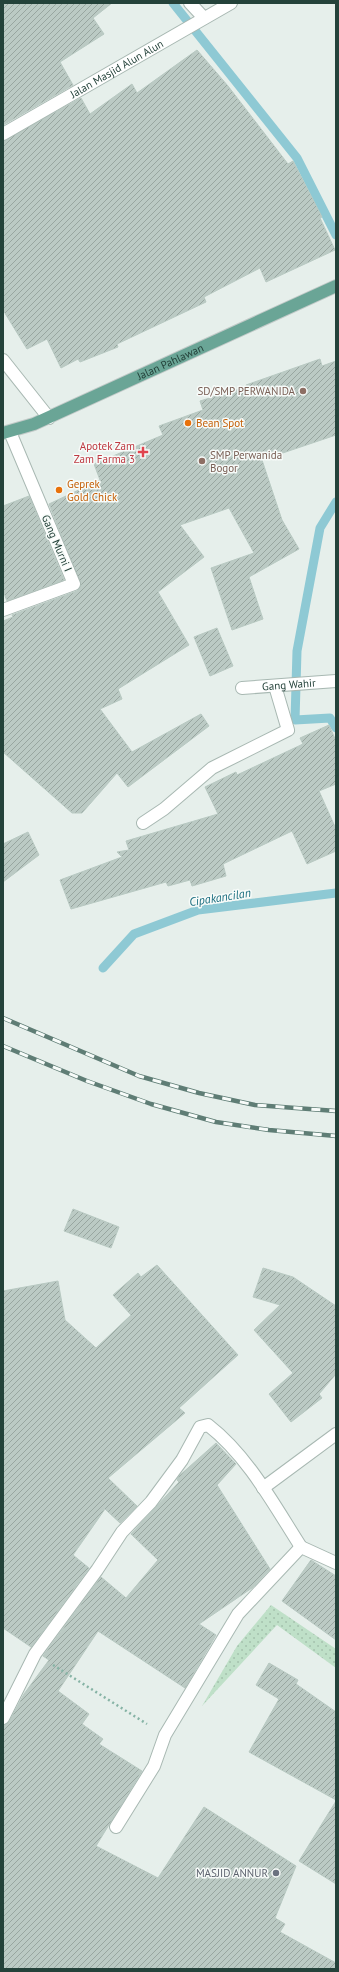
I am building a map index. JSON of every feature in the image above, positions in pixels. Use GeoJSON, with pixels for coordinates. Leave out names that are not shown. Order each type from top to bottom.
{"type":"FeatureCollection","features":[{"type":"Feature","properties":{"kind":"main road","name":"Jalan Pahlawan"},"geometry":{"type":"LineString","coordinates":[[7,432],[49,418],[336,286]]}},
{"type":"Feature","properties":{"kind":"street"},"geometry":{"type":"LineString","coordinates":[[190,3],[201,20]]}},
{"type":"Feature","properties":{"kind":"street","name":"Jalan Masjid Alun Alun"},"geometry":{"type":"LineString","coordinates":[[3,134],[231,3]]}},
{"type":"Feature","properties":{"kind":"street"},"geometry":{"type":"LineString","coordinates":[[3,360],[49,418]]}},
{"type":"Feature","properties":{"kind":"street","name":"Gang Murni I"},"geometry":{"type":"LineString","coordinates":[[3,610],[74,584],[7,432]]}},
{"type":"Feature","properties":{"kind":"street","name":"Gang Wahir"},"geometry":{"type":"LineString","coordinates":[[242,688],[331,682]]}},
{"type":"Feature","properties":{"kind":"street"},"geometry":{"type":"LineString","coordinates":[[143,823],[164,809],[212,768],[288,730],[277,686]]}},
{"type":"Feature","properties":{"kind":"street"},"geometry":{"type":"LineString","coordinates":[[3,1718],[35,1654],[97,1570],[122,1532],[151,1502],[182,1460],[200,1427],[208,1425],[226,1439],[263,1488],[302,1547],[336,1563]]}},
{"type":"Feature","properties":{"kind":"street"},"geometry":{"type":"LineString","coordinates":[[263,1488],[336,1434]]}},
{"type":"Feature","properties":{"kind":"street"},"geometry":{"type":"LineString","coordinates":[[116,1827],[154,1766],[165,1735],[238,1614],[302,1547]]}},
{"type":"Feature","properties":{"kind":"path"},"geometry":{"type":"LineString","coordinates":[[35,1654],[165,1735]]}},
{"type":"Feature","properties":{"kind":"green space"},"geometry":{"type":"Polygon","coordinates":[[[271,1605],[336,1649],[336,1668],[277,1625],[202,1706],[237,1646],[271,1605]]]}},
{"type":"Feature","properties":{"kind":"building"},"geometry":{"type":"Polygon","coordinates":[[[3,3],[112,3],[93,18],[104,34],[60,62],[73,85],[3,125],[3,3]]]}},
{"type":"Feature","properties":{"kind":"building"},"geometry":{"type":"Polygon","coordinates":[[[197,50],[228,86],[288,164],[293,161],[322,217],[320,218],[335,250],[266,282],[260,268],[204,297],[206,302],[117,344],[118,347],[80,362],[78,359],[61,368],[47,339],[27,349],[3,310],[3,141],[81,98],[90,114],[132,84],[137,93],[197,50]]]}},
{"type":"Feature","properties":{"kind":"building"},"geometry":{"type":"Polygon","coordinates":[[[320,359],[322,366],[336,361],[336,435],[262,460],[282,520],[299,549],[249,577],[263,619],[232,630],[211,568],[254,553],[229,508],[180,525],[204,557],[158,592],[189,645],[118,689],[122,699],[100,709],[132,752],[201,714],[209,726],[128,787],[117,773],[82,813],[72,813],[3,752],[3,621],[13,617],[12,615],[77,591],[81,585],[49,504],[100,480],[94,464],[163,435],[159,426],[203,410],[200,401],[246,387],[246,385],[320,359]]]}},
{"type":"Feature","properties":{"kind":"building"},"geometry":{"type":"Polygon","coordinates":[[[29,496],[64,580],[7,601],[3,591],[3,506],[29,496]]]}},
{"type":"Feature","properties":{"kind":"building"},"geometry":{"type":"Polygon","coordinates":[[[217,628],[233,666],[210,676],[194,637],[217,628]]]}},
{"type":"Feature","properties":{"kind":"building"},"geometry":{"type":"Polygon","coordinates":[[[329,725],[336,741],[336,784],[319,791],[336,829],[336,851],[307,864],[292,831],[223,864],[226,876],[192,886],[190,880],[168,886],[166,882],[71,909],[60,880],[122,857],[117,852],[129,850],[126,841],[218,814],[205,787],[236,772],[237,775],[303,744],[300,738],[329,725]]]}},
{"type":"Feature","properties":{"kind":"building"},"geometry":{"type":"Polygon","coordinates":[[[28,832],[39,855],[3,882],[3,844],[28,832]]]}},
{"type":"Feature","properties":{"kind":"building"},"geometry":{"type":"Polygon","coordinates":[[[73,1209],[119,1227],[111,1248],[64,1231],[73,1209]]]}},
{"type":"Feature","properties":{"kind":"building"},"geometry":{"type":"Polygon","coordinates":[[[157,1265],[238,1355],[179,1408],[185,1413],[108,1478],[137,1506],[120,1523],[105,1509],[73,1555],[89,1568],[31,1647],[3,1628],[3,1291],[58,1281],[65,1320],[96,1348],[131,1315],[113,1295],[138,1273],[141,1277],[157,1265]]]}},
{"type":"Feature","properties":{"kind":"building"},"geometry":{"type":"Polygon","coordinates":[[[263,1268],[293,1277],[336,1306],[336,1374],[319,1394],[322,1398],[291,1422],[269,1394],[293,1373],[254,1330],[280,1305],[253,1297],[263,1268]]]}},
{"type":"Feature","properties":{"kind":"building"},"geometry":{"type":"Polygon","coordinates":[[[216,1443],[236,1464],[217,1485],[270,1569],[252,1588],[199,1624],[216,1635],[185,1688],[98,1631],[58,1691],[89,1714],[82,1724],[103,1739],[99,1744],[142,1771],[96,1846],[158,1878],[204,1807],[296,1866],[275,1918],[285,1924],[280,1932],[336,1963],[336,1969],[3,1969],[3,1725],[9,1722],[24,1694],[49,1660],[43,1656],[101,1577],[126,1598],[158,1560],[131,1534],[179,1482],[177,1480],[179,1476],[216,1443]]]}},
{"type":"Feature","properties":{"kind":"building"},"geometry":{"type":"Polygon","coordinates":[[[311,1560],[336,1576],[336,1640],[282,1601],[311,1560]]]}},
{"type":"Feature","properties":{"kind":"building"},"geometry":{"type":"Polygon","coordinates":[[[269,1663],[298,1680],[296,1684],[336,1712],[336,1800],[249,1752],[279,1699],[256,1685],[269,1663]]]}},
{"type":"Feature","properties":{"kind":"building"},"geometry":{"type":"Polygon","coordinates":[[[336,1801],[336,1884],[299,1861],[336,1801]]]}},
{"type":"Feature","properties":{"kind":"waterway"},"geometry":{"type":"LineString","coordinates":[[173,3],[297,158],[336,235]]}},
{"type":"Feature","properties":{"kind":"waterway"},"geometry":{"type":"LineString","coordinates":[[336,502],[320,528],[297,651],[295,720],[330,718],[336,728]]}},
{"type":"Feature","properties":{"kind":"waterway","name":"Cipakancilan"},"geometry":{"type":"LineString","coordinates":[[103,968],[134,934],[198,910],[336,893]]}},
{"type":"Feature","properties":{"kind":"railway"},"geometry":{"type":"LineString","coordinates":[[3,1018],[139,1076],[199,1093],[255,1105],[336,1111]]}},
{"type":"Feature","properties":{"kind":"railway"},"geometry":{"type":"LineString","coordinates":[[3,1046],[87,1081],[151,1104],[216,1122],[269,1130],[336,1136]]}},
{"type":"Feature","properties":{"kind":"place","name":"SD/SMP PERWANIDA"},"geometry":{"type":"Point","coordinates":[303,391]}},
{"type":"Feature","properties":{"kind":"place","name":"Bean Spot"},"geometry":{"type":"Point","coordinates":[188,423]}},
{"type":"Feature","properties":{"kind":"place","name":"Apotek Zam Zam Farma 3"},"geometry":{"type":"Point","coordinates":[143,452]}},
{"type":"Feature","properties":{"kind":"place","name":"SMP Perwanida Bogor"},"geometry":{"type":"Point","coordinates":[202,461]}},
{"type":"Feature","properties":{"kind":"place","name":"Geprek Gold Chick"},"geometry":{"type":"Point","coordinates":[59,490]}},
{"type":"Feature","properties":{"kind":"place","name":"MASJID ANNUR"},"geometry":{"type":"Point","coordinates":[276,1873]}}]}
